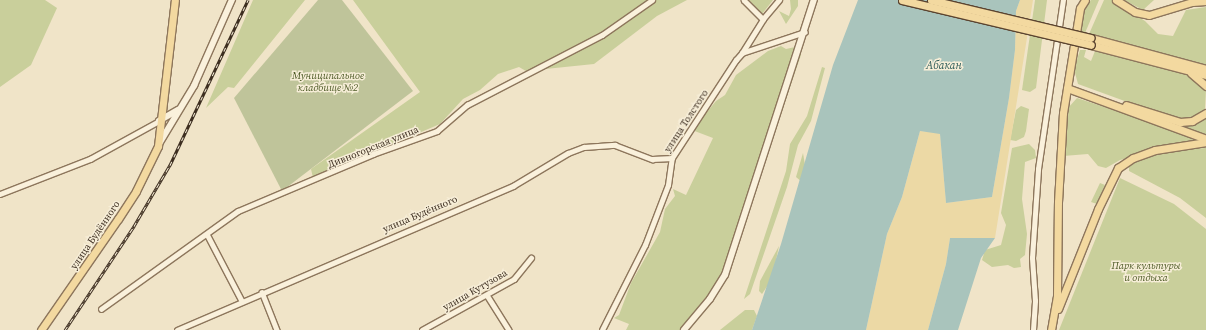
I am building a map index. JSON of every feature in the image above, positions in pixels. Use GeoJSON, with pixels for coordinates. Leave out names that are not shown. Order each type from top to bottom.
{"type":"FeatureCollection","features":[{"type":"Feature","properties":{"kind":"main road"},"geometry":{"type":"LineString","coordinates":[[158,146],[159,121],[175,0]]}},
{"type":"Feature","properties":{"kind":"main road"},"geometry":{"type":"LineString","coordinates":[[902,0],[1206,69]]}},
{"type":"Feature","properties":{"kind":"main road"},"geometry":{"type":"LineString","coordinates":[[931,0],[1091,42],[1206,75]]}},
{"type":"Feature","properties":{"kind":"main road"},"geometry":{"type":"LineString","coordinates":[[1051,330],[1058,286],[1060,144],[1067,88],[1080,8],[1085,0]]}},
{"type":"Feature","properties":{"kind":"main road"},"geometry":{"type":"LineString","coordinates":[[1116,0],[1135,12],[1146,15],[1178,3],[1206,1]]}},
{"type":"Feature","properties":{"kind":"main road"},"geometry":{"type":"LineString","coordinates":[[1180,68],[1197,77],[1206,86]]}},
{"type":"Feature","properties":{"kind":"main road"},"geometry":{"type":"LineString","coordinates":[[1067,88],[1083,90],[1176,122],[1192,121],[1206,113]]}},
{"type":"Feature","properties":{"kind":"main road"},"geometry":{"type":"LineString","coordinates":[[1067,88],[1206,139]]}},
{"type":"Feature","properties":{"kind":"main road"},"geometry":{"type":"LineString","coordinates":[[1053,322],[1098,209],[1118,168],[1133,158],[1155,150],[1206,142]]}},
{"type":"Feature","properties":{"kind":"main road","name":"улица Будённого"},"geometry":{"type":"LineString","coordinates":[[41,330],[136,191],[158,146]]}},
{"type":"Feature","properties":{"kind":"street"},"geometry":{"type":"LineString","coordinates":[[158,146],[182,108],[216,41],[232,0]]}},
{"type":"Feature","properties":{"kind":"street","name":"Дивногорская улица"},"geometry":{"type":"LineString","coordinates":[[101,309],[238,211],[373,154],[437,131],[467,105],[602,35],[652,0]]}},
{"type":"Feature","properties":{"kind":"street"},"geometry":{"type":"LineString","coordinates":[[744,0],[763,19]]}},
{"type":"Feature","properties":{"kind":"street","name":"улица Толстого"},"geometry":{"type":"LineString","coordinates":[[602,330],[645,245],[668,185],[672,158],[763,19],[779,0]]}},
{"type":"Feature","properties":{"kind":"street"},"geometry":{"type":"LineString","coordinates":[[684,330],[710,299],[725,275],[805,32],[814,0]]}},
{"type":"Feature","properties":{"kind":"street"},"geometry":{"type":"LineString","coordinates":[[1033,330],[1035,301],[1032,258],[1038,168],[1063,0]]}},
{"type":"Feature","properties":{"kind":"street"},"geometry":{"type":"LineString","coordinates":[[742,53],[805,32]]}},
{"type":"Feature","properties":{"kind":"street"},"geometry":{"type":"LineString","coordinates":[[0,194],[90,159],[182,108]]}},
{"type":"Feature","properties":{"kind":"street","name":"улица Будённого"},"geometry":{"type":"LineString","coordinates":[[177,330],[262,292],[513,186],[568,153],[584,147],[615,145],[652,159],[672,158]]}},
{"type":"Feature","properties":{"kind":"street"},"geometry":{"type":"LineString","coordinates":[[207,234],[242,301]]}},
{"type":"Feature","properties":{"kind":"street","name":"улица Кутузова"},"geometry":{"type":"LineString","coordinates":[[422,330],[514,279],[532,258]]}},
{"type":"Feature","properties":{"kind":"street"},"geometry":{"type":"LineString","coordinates":[[262,292],[277,330]]}},
{"type":"Feature","properties":{"kind":"street"},"geometry":{"type":"LineString","coordinates":[[486,295],[509,330]]}},
{"type":"Feature","properties":{"kind":"green space"},"geometry":{"type":"Polygon","coordinates":[[[0,0],[45,0],[57,8],[31,65],[0,87],[0,0]]]}},
{"type":"Feature","properties":{"kind":"green space"},"geometry":{"type":"Polygon","coordinates":[[[253,0],[305,0],[234,88],[228,87],[206,108],[253,0]]]}},
{"type":"Feature","properties":{"kind":"green space","name":"Муниципальное кладбище №2"},"geometry":{"type":"Polygon","coordinates":[[[318,0],[342,0],[413,91],[282,191],[234,98],[318,0]]]}},
{"type":"Feature","properties":{"kind":"green space"},"geometry":{"type":"Polygon","coordinates":[[[353,0],[687,0],[657,16],[594,64],[526,71],[519,67],[498,74],[480,90],[463,99],[440,124],[313,178],[311,169],[420,92],[353,0]]]}},
{"type":"Feature","properties":{"kind":"green space"},"geometry":{"type":"Polygon","coordinates":[[[749,0],[773,0],[762,14],[749,0]]]}},
{"type":"Feature","properties":{"kind":"green space"},"geometry":{"type":"Polygon","coordinates":[[[790,0],[798,0],[798,6],[786,24],[779,11],[789,16],[791,9],[790,0]]]}},
{"type":"Feature","properties":{"kind":"green space"},"geometry":{"type":"Polygon","coordinates":[[[1035,0],[1047,0],[1036,88],[1030,92],[1022,90],[1035,0]]]}},
{"type":"Feature","properties":{"kind":"green space"},"geometry":{"type":"Polygon","coordinates":[[[1091,0],[1099,0],[1085,33],[1080,33],[1086,5],[1091,0]]]}},
{"type":"Feature","properties":{"kind":"green space"},"geometry":{"type":"Polygon","coordinates":[[[1104,0],[1112,0],[1145,21],[1158,34],[1173,36],[1186,10],[1206,7],[1206,65],[1089,34],[1104,0]]]}},
{"type":"Feature","properties":{"kind":"green space"},"geometry":{"type":"Polygon","coordinates":[[[1124,0],[1154,0],[1143,10],[1124,0]]]}},
{"type":"Feature","properties":{"kind":"green space"},"geometry":{"type":"Polygon","coordinates":[[[781,46],[786,49],[795,47],[801,55],[741,231],[726,263],[720,290],[683,330],[626,330],[629,324],[614,318],[619,315],[631,283],[660,232],[665,209],[675,196],[673,189],[686,195],[713,138],[692,130],[716,101],[725,95],[736,75],[768,51],[781,46]]]}},
{"type":"Feature","properties":{"kind":"green space"},"geometry":{"type":"Polygon","coordinates":[[[1080,50],[1086,50],[1084,57],[1091,61],[1095,51],[1191,76],[1206,90],[1205,109],[1195,117],[1184,120],[1163,115],[1078,84],[1074,69],[1080,50]]]}},
{"type":"Feature","properties":{"kind":"green space"},"geometry":{"type":"Polygon","coordinates":[[[822,67],[825,68],[811,121],[798,145],[787,187],[750,294],[744,299],[786,171],[790,144],[807,116],[822,67]]]}},
{"type":"Feature","properties":{"kind":"green space"},"geometry":{"type":"Polygon","coordinates":[[[1077,98],[1193,136],[1192,141],[1120,160],[1106,168],[1098,166],[1088,154],[1063,156],[1068,108],[1077,98]]]}},
{"type":"Feature","properties":{"kind":"green space"},"geometry":{"type":"Polygon","coordinates":[[[1021,106],[1029,109],[1026,131],[1024,137],[1016,141],[1010,140],[1016,110],[1021,106]]]}},
{"type":"Feature","properties":{"kind":"green space"},"geometry":{"type":"Polygon","coordinates":[[[1206,117],[1206,136],[1173,123],[1193,124],[1206,117]]]}},
{"type":"Feature","properties":{"kind":"green space"},"geometry":{"type":"Polygon","coordinates":[[[1029,144],[1035,150],[1036,158],[1025,162],[1022,199],[1027,234],[1025,255],[1020,259],[1021,267],[1014,268],[1008,265],[992,267],[982,260],[985,250],[1001,245],[1006,225],[1001,213],[1012,148],[1029,144]]]}},
{"type":"Feature","properties":{"kind":"green space"},"geometry":{"type":"Polygon","coordinates":[[[1206,148],[1206,218],[1180,198],[1129,171],[1129,163],[1148,157],[1173,150],[1206,148]]]}},
{"type":"Feature","properties":{"kind":"green space"},"geometry":{"type":"Polygon","coordinates":[[[803,153],[806,171],[802,182],[796,177],[803,153]]]}},
{"type":"Feature","properties":{"kind":"green space","name":"Парк культуры и отдыха"},"geometry":{"type":"Polygon","coordinates":[[[1120,178],[1174,204],[1206,229],[1206,330],[1059,330],[1120,178]]]}},
{"type":"Feature","properties":{"kind":"green space"},"geometry":{"type":"Polygon","coordinates":[[[1100,183],[1105,185],[1097,204],[1091,202],[1100,183]]]}},
{"type":"Feature","properties":{"kind":"green space"},"geometry":{"type":"Polygon","coordinates":[[[779,246],[772,279],[762,294],[759,291],[760,281],[779,246]]]}},
{"type":"Feature","properties":{"kind":"green space"},"geometry":{"type":"Polygon","coordinates":[[[745,310],[754,310],[757,316],[752,330],[720,330],[745,310]]]}},
{"type":"Feature","properties":{"kind":"sand"},"geometry":{"type":"Polygon","coordinates":[[[1020,0],[1033,0],[995,238],[950,238],[946,264],[928,330],[866,330],[887,234],[902,197],[920,131],[940,133],[946,203],[992,197],[1009,98],[1015,50],[1016,11],[1020,0]]]}},
{"type":"Feature","properties":{"kind":"water","name":"Абакан"},"geometry":{"type":"Polygon","coordinates":[[[858,0],[1020,0],[1016,11],[1015,50],[1009,98],[992,197],[946,203],[940,134],[920,131],[902,197],[887,234],[866,330],[752,330],[781,244],[833,65],[858,0]]]}},
{"type":"Feature","properties":{"kind":"water"},"geometry":{"type":"Polygon","coordinates":[[[950,238],[995,238],[981,258],[958,330],[928,330],[946,264],[950,238]]]}},
{"type":"Feature","properties":{"kind":"railway"},"geometry":{"type":"LineString","coordinates":[[65,330],[134,226],[170,165],[248,0]]}}]}
